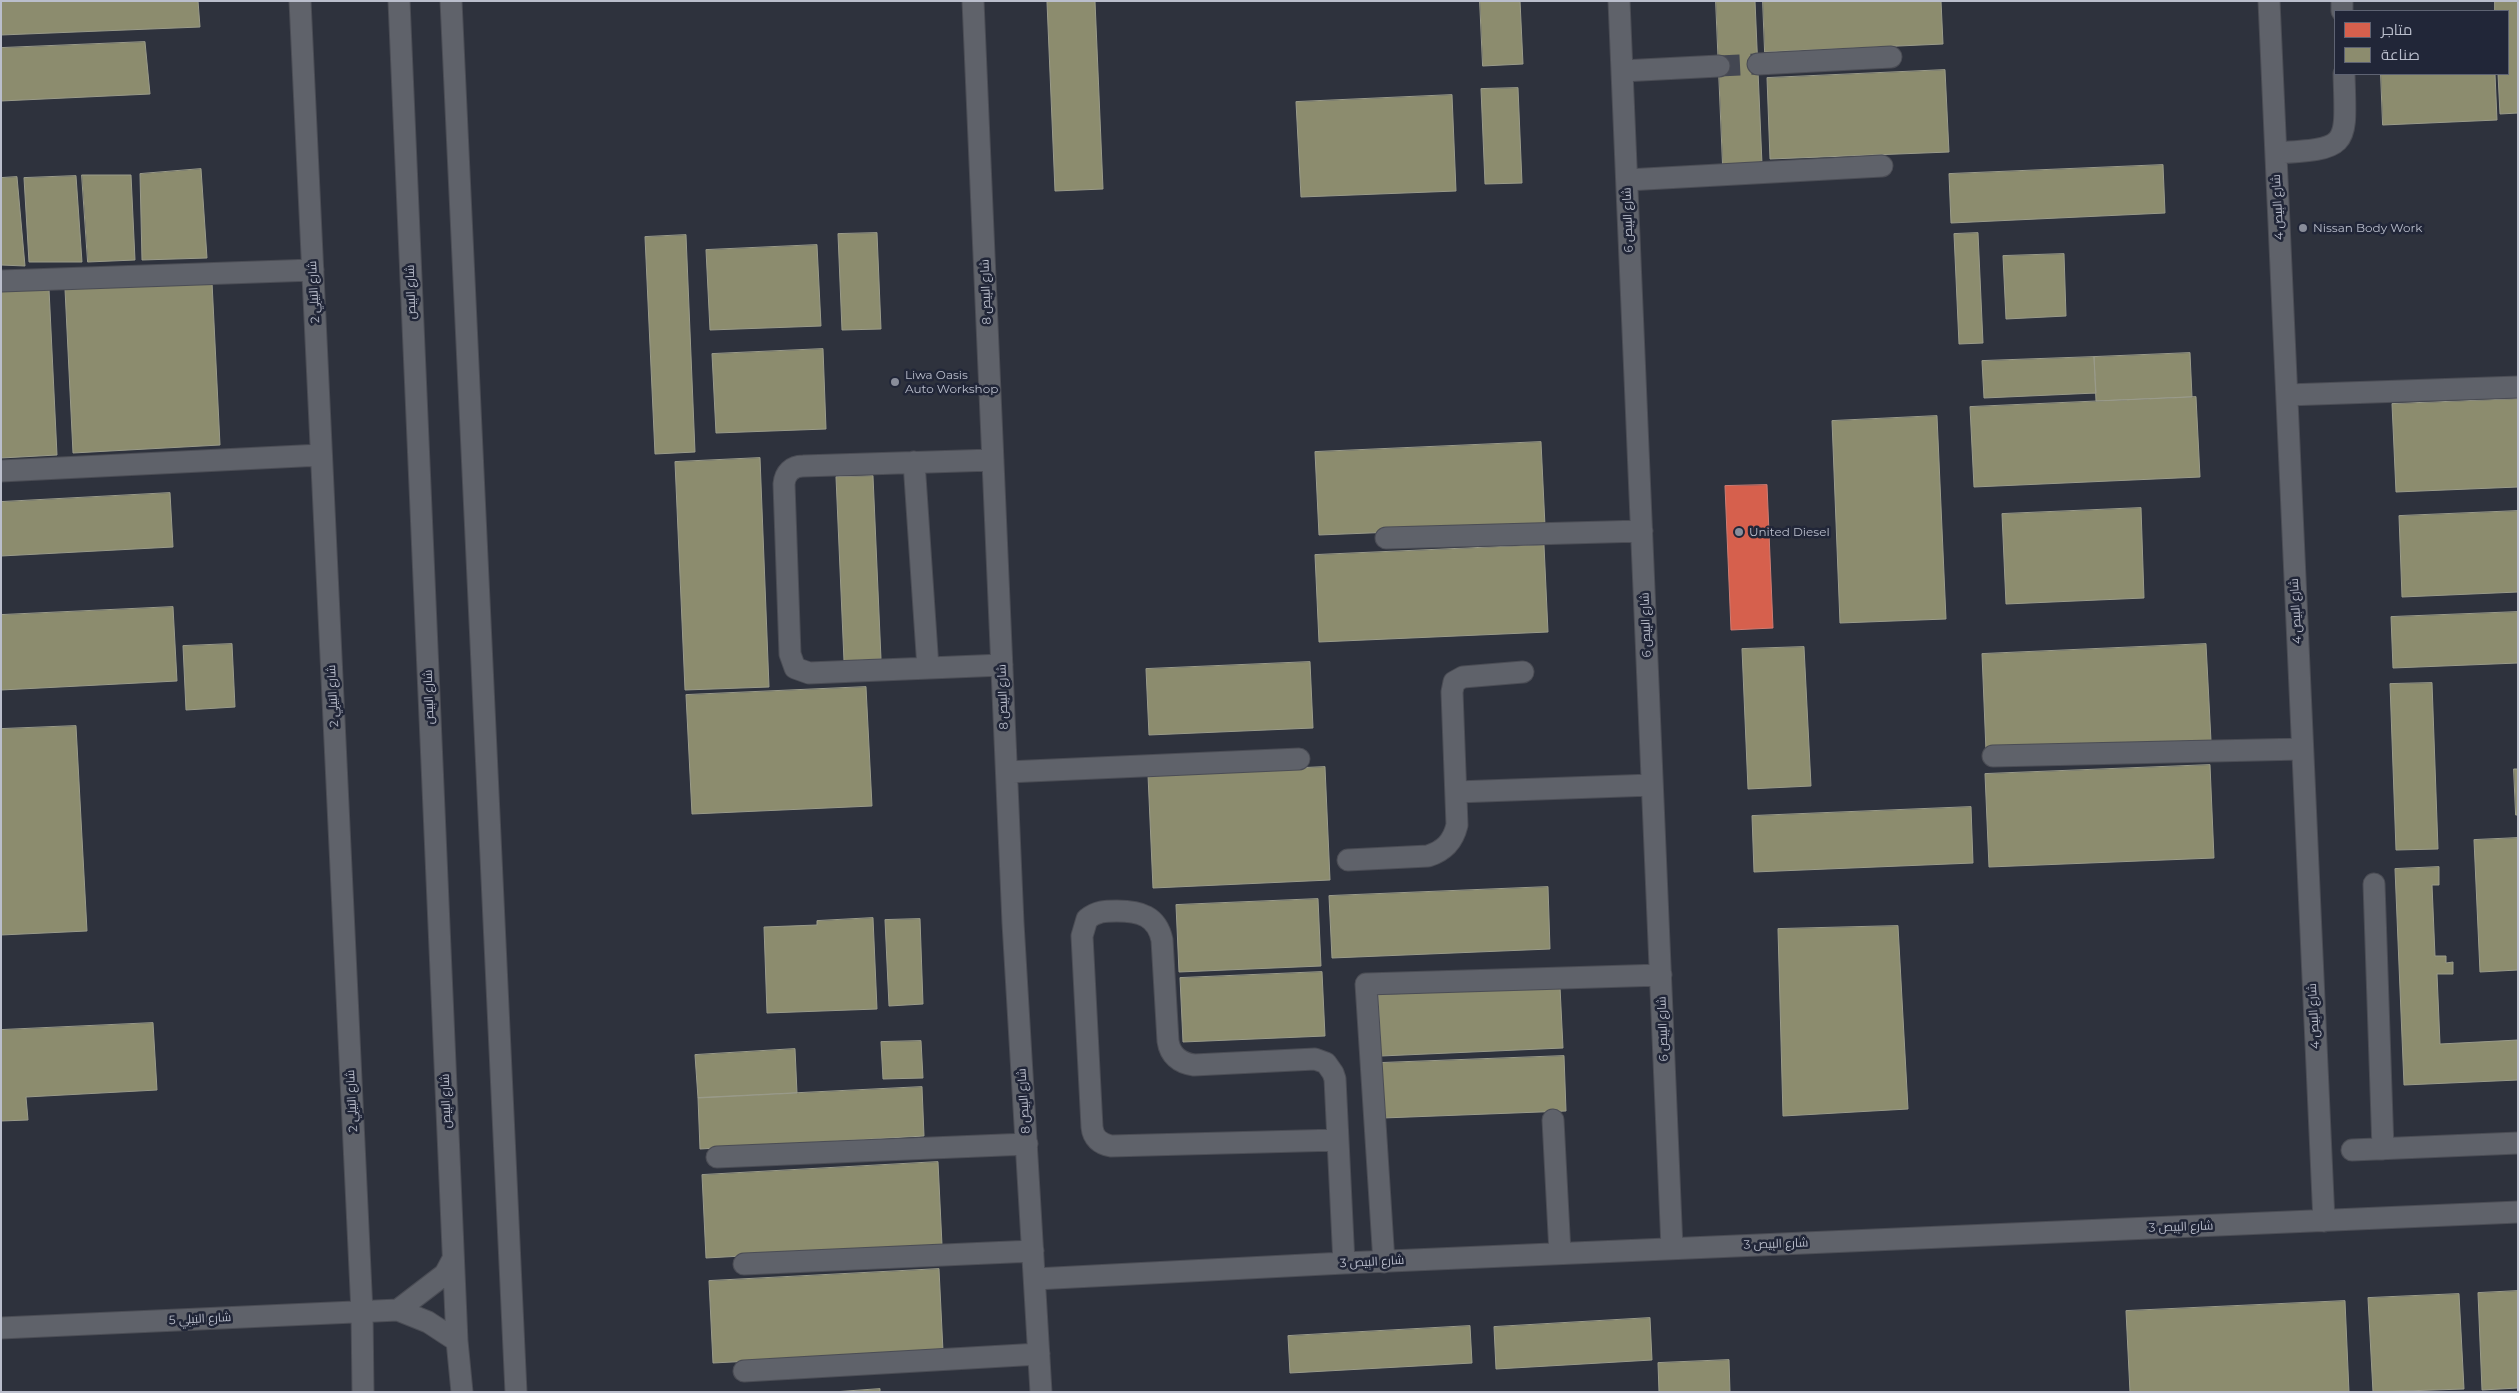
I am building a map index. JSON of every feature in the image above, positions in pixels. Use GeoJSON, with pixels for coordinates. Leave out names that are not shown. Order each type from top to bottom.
{"type":"FeatureCollection","features":[{"type":"Feature","properties":{"kind":"street","name":"شارع البَيلِي 2"},"geometry":{"type":"LineString","coordinates":[[300,1],[362,1312],[363,1392]]}},
{"type":"Feature","properties":{"kind":"street","name":"شارع البِيص"},"geometry":{"type":"LineString","coordinates":[[399,1],[456,1341],[462,1392]]}},
{"type":"Feature","properties":{"kind":"street"},"geometry":{"type":"LineString","coordinates":[[451,1],[516,1392]]}},
{"type":"Feature","properties":{"kind":"street","name":"شارع البِيص 8"},"geometry":{"type":"LineString","coordinates":[[973,1],[1013,923],[1034,1252],[1040,1392]]}},
{"type":"Feature","properties":{"kind":"street","name":"شارع البِيص 6"},"geometry":{"type":"LineString","coordinates":[[1619,1],[1672,1248]]}},
{"type":"Feature","properties":{"kind":"street","name":"شارع البِيص 4"},"geometry":{"type":"LineString","coordinates":[[2269,1],[2324,1221]]}},
{"type":"Feature","properties":{"kind":"street"},"geometry":{"type":"LineString","coordinates":[[1758,64],[1891,57]]}},
{"type":"Feature","properties":{"kind":"street"},"geometry":{"type":"LineString","coordinates":[[1622,70],[1719,66]]}},
{"type":"Feature","properties":{"kind":"street"},"geometry":{"type":"LineString","coordinates":[[2276,153],[2326,149],[2340,139],[2346,124],[2344,75]]}},
{"type":"Feature","properties":{"kind":"street"},"geometry":{"type":"LineString","coordinates":[[1627,180],[1882,166]]}},
{"type":"Feature","properties":{"kind":"street"},"geometry":{"type":"LineString","coordinates":[[1,281],[313,270]]}},
{"type":"Feature","properties":{"kind":"street"},"geometry":{"type":"LineString","coordinates":[[2287,395],[2518,387]]}},
{"type":"Feature","properties":{"kind":"street"},"geometry":{"type":"LineString","coordinates":[[1,471],[322,455]]}},
{"type":"Feature","properties":{"kind":"street"},"geometry":{"type":"LineString","coordinates":[[993,460],[797,466],[788,473],[784,484],[790,654],[796,668],[809,673],[1002,665]]}},
{"type":"Feature","properties":{"kind":"street"},"geometry":{"type":"LineString","coordinates":[[914,462],[928,668]]}},
{"type":"Feature","properties":{"kind":"street"},"geometry":{"type":"LineString","coordinates":[[1386,538],[1642,532]]}},
{"type":"Feature","properties":{"kind":"street"},"geometry":{"type":"LineString","coordinates":[[1348,860],[1419,857],[1437,853],[1444,848],[1455,834],[1458,825],[1452,692],[1454,682],[1463,677],[1523,672]]}},
{"type":"Feature","properties":{"kind":"street"},"geometry":{"type":"LineString","coordinates":[[1993,756],[2302,749]]}},
{"type":"Feature","properties":{"kind":"street"},"geometry":{"type":"LineString","coordinates":[[1007,772],[1299,759]]}},
{"type":"Feature","properties":{"kind":"street"},"geometry":{"type":"LineString","coordinates":[[1456,792],[1652,785]]}},
{"type":"Feature","properties":{"kind":"street"},"geometry":{"type":"LineString","coordinates":[[2374,884],[2384,1149]]}},
{"type":"Feature","properties":{"kind":"street"},"geometry":{"type":"LineString","coordinates":[[1338,1140],[1111,1146],[1100,1142],[1093,1133],[1092,1127],[1082,936],[1088,919],[1103,910],[1133,910],[1147,916],[1157,927],[1162,940],[1168,1041],[1172,1053],[1181,1062],[1194,1065],[1315,1059],[1326,1063],[1335,1079],[1338,1140],[1344,1263]]}},
{"type":"Feature","properties":{"kind":"street"},"geometry":{"type":"LineString","coordinates":[[1384,1262],[1366,984],[1661,975]]}},
{"type":"Feature","properties":{"kind":"street"},"geometry":{"type":"LineString","coordinates":[[1553,1120],[1560,1254]]}},
{"type":"Feature","properties":{"kind":"street"},"geometry":{"type":"LineString","coordinates":[[2352,1150],[2518,1143]]}},
{"type":"Feature","properties":{"kind":"street"},"geometry":{"type":"LineString","coordinates":[[717,1157],[1027,1144]]}},
{"type":"Feature","properties":{"kind":"street","name":"شارع البِيص 3"},"geometry":{"type":"LineString","coordinates":[[1035,1279],[1672,1248],[2518,1212]]}},
{"type":"Feature","properties":{"kind":"street"},"geometry":{"type":"LineString","coordinates":[[744,1264],[1034,1252]]}},
{"type":"Feature","properties":{"kind":"street"},"geometry":{"type":"LineString","coordinates":[[398,1310],[444,1274],[453,1259]]}},
{"type":"Feature","properties":{"kind":"street","name":"شارع البَيلِي 5"},"geometry":{"type":"LineString","coordinates":[[1,1328],[398,1310],[428,1322],[456,1341]]}},
{"type":"Feature","properties":{"kind":"street"},"geometry":{"type":"LineString","coordinates":[[744,1372],[1039,1354]]}},
{"type":"Feature","properties":{"kind":"building: متاجر"},"geometry":{"type":"Polygon","coordinates":[[[1767,485],[1773,628],[1731,630],[1725,486],[1767,485]]]}},
{"type":"Feature","properties":{"kind":"building: صناعة"},"geometry":{"type":"Polygon","coordinates":[[[1,1],[198,1],[200,27],[1,35],[1,1]]]}},
{"type":"Feature","properties":{"kind":"building: صناعة"},"geometry":{"type":"Polygon","coordinates":[[[1095,1],[1103,189],[1055,191],[1047,2],[1095,1]]]}},
{"type":"Feature","properties":{"kind":"building: صناعة"},"geometry":{"type":"Polygon","coordinates":[[[1480,1],[1520,1],[1523,64],[1483,66],[1480,1]]]}},
{"type":"Feature","properties":{"kind":"building: صناعة"},"geometry":{"type":"Polygon","coordinates":[[[1716,1],[1755,1],[1762,164],[1723,166],[1716,1]]]}},
{"type":"Feature","properties":{"kind":"building: صناعة"},"geometry":{"type":"Polygon","coordinates":[[[1763,1],[1941,1],[1943,44],[1765,52],[1763,1]]]}},
{"type":"Feature","properties":{"kind":"building: صناعة"},"geometry":{"type":"Polygon","coordinates":[[[2495,1],[2518,1],[2518,113],[2500,114],[2498,75],[2509,75],[2509,10],[2495,10],[2495,1]]]}},
{"type":"Feature","properties":{"kind":"building: صناعة"},"geometry":{"type":"Polygon","coordinates":[[[145,42],[150,94],[1,101],[1,48],[145,42]]]}},
{"type":"Feature","properties":{"kind":"building: صناعة"},"geometry":{"type":"Polygon","coordinates":[[[1945,70],[1949,152],[1770,159],[1767,78],[1945,70]]]}},
{"type":"Feature","properties":{"kind":"building: صناعة"},"geometry":{"type":"Polygon","coordinates":[[[2381,75],[2495,75],[2497,120],[2383,125],[2381,75]]]}},
{"type":"Feature","properties":{"kind":"building: صناعة"},"geometry":{"type":"Polygon","coordinates":[[[1518,88],[1522,183],[1485,184],[1481,89],[1518,88]]]}},
{"type":"Feature","properties":{"kind":"building: صناعة"},"geometry":{"type":"Polygon","coordinates":[[[1452,95],[1456,191],[1301,197],[1296,102],[1452,95]]]}},
{"type":"Feature","properties":{"kind":"building: صناعة"},"geometry":{"type":"Polygon","coordinates":[[[2163,165],[2165,213],[1951,223],[1949,174],[2163,165]]]}},
{"type":"Feature","properties":{"kind":"building: صناعة"},"geometry":{"type":"Polygon","coordinates":[[[201,169],[207,258],[142,260],[140,174],[201,169]]]}},
{"type":"Feature","properties":{"kind":"building: صناعة"},"geometry":{"type":"Polygon","coordinates":[[[82,175],[131,175],[135,260],[88,262],[82,175]]]}},
{"type":"Feature","properties":{"kind":"building: صناعة"},"geometry":{"type":"Polygon","coordinates":[[[76,176],[82,262],[29,262],[24,178],[76,176]]]}},
{"type":"Feature","properties":{"kind":"building: صناعة"},"geometry":{"type":"Polygon","coordinates":[[[17,177],[25,266],[1,265],[1,178],[17,177]]]}},
{"type":"Feature","properties":{"kind":"building: صناعة"},"geometry":{"type":"Polygon","coordinates":[[[877,233],[881,329],[842,330],[838,234],[877,233]]]}},
{"type":"Feature","properties":{"kind":"building: صناعة"},"geometry":{"type":"Polygon","coordinates":[[[1978,233],[1983,343],[1959,344],[1954,234],[1978,233]]]}},
{"type":"Feature","properties":{"kind":"building: صناعة"},"geometry":{"type":"Polygon","coordinates":[[[686,235],[695,452],[655,454],[645,237],[686,235]]]}},
{"type":"Feature","properties":{"kind":"building: صناعة"},"geometry":{"type":"Polygon","coordinates":[[[817,245],[821,326],[710,330],[706,250],[817,245]]]}},
{"type":"Feature","properties":{"kind":"building: صناعة"},"geometry":{"type":"Polygon","coordinates":[[[2064,254],[2066,316],[2006,319],[2003,256],[2064,254]]]}},
{"type":"Feature","properties":{"kind":"building: صناعة"},"geometry":{"type":"Polygon","coordinates":[[[212,282],[220,445],[73,453],[65,289],[212,282]]]}},
{"type":"Feature","properties":{"kind":"building: صناعة"},"geometry":{"type":"Polygon","coordinates":[[[49,289],[57,455],[1,458],[1,291],[49,289]]]}},
{"type":"Feature","properties":{"kind":"building: صناعة"},"geometry":{"type":"Polygon","coordinates":[[[823,349],[826,429],[716,433],[712,354],[823,349]]]}},
{"type":"Feature","properties":{"kind":"building: صناعة"},"geometry":{"type":"Polygon","coordinates":[[[2190,353],[2192,397],[2096,401],[2094,357],[2190,353]]]}},
{"type":"Feature","properties":{"kind":"building: صناعة"},"geometry":{"type":"Polygon","coordinates":[[[2094,357],[2096,393],[1984,398],[1982,361],[2094,357]]]}},
{"type":"Feature","properties":{"kind":"building: صناعة"},"geometry":{"type":"Polygon","coordinates":[[[2196,397],[2200,477],[1974,487],[1970,407],[2196,397]]]}},
{"type":"Feature","properties":{"kind":"building: صناعة"},"geometry":{"type":"Polygon","coordinates":[[[2518,399],[2518,487],[2396,492],[2392,404],[2518,399]]]}},
{"type":"Feature","properties":{"kind":"building: صناعة"},"geometry":{"type":"Polygon","coordinates":[[[1937,416],[1946,619],[1840,623],[1832,421],[1937,416]]]}},
{"type":"Feature","properties":{"kind":"building: صناعة"},"geometry":{"type":"Polygon","coordinates":[[[1541,442],[1545,526],[1319,535],[1315,452],[1541,442]]]}},
{"type":"Feature","properties":{"kind":"building: صناعة"},"geometry":{"type":"Polygon","coordinates":[[[760,458],[769,687],[685,690],[675,462],[760,458]]]}},
{"type":"Feature","properties":{"kind":"building: صناعة"},"geometry":{"type":"Polygon","coordinates":[[[873,476],[881,659],[844,661],[836,477],[873,476]]]}},
{"type":"Feature","properties":{"kind":"building: صناعة"},"geometry":{"type":"Polygon","coordinates":[[[170,493],[173,547],[1,556],[1,502],[170,493]]]}},
{"type":"Feature","properties":{"kind":"building: صناعة"},"geometry":{"type":"Polygon","coordinates":[[[2141,508],[2144,598],[2006,604],[2002,514],[2141,508]]]}},
{"type":"Feature","properties":{"kind":"building: صناعة"},"geometry":{"type":"Polygon","coordinates":[[[2518,511],[2518,592],[2402,597],[2399,516],[2518,511]]]}},
{"type":"Feature","properties":{"kind":"building: صناعة"},"geometry":{"type":"Polygon","coordinates":[[[1544,545],[1548,632],[1319,642],[1315,555],[1544,545]]]}},
{"type":"Feature","properties":{"kind":"building: صناعة"},"geometry":{"type":"Polygon","coordinates":[[[173,607],[177,681],[1,690],[1,615],[173,607]]]}},
{"type":"Feature","properties":{"kind":"building: صناعة"},"geometry":{"type":"Polygon","coordinates":[[[2518,612],[2518,663],[2393,668],[2391,617],[2518,612]]]}},
{"type":"Feature","properties":{"kind":"building: صناعة"},"geometry":{"type":"Polygon","coordinates":[[[232,644],[235,707],[186,710],[183,646],[232,644]]]}},
{"type":"Feature","properties":{"kind":"building: صناعة"},"geometry":{"type":"Polygon","coordinates":[[[2206,644],[2211,741],[1986,751],[1982,654],[2206,644]]]}},
{"type":"Feature","properties":{"kind":"building: صناعة"},"geometry":{"type":"Polygon","coordinates":[[[1804,647],[1811,786],[1748,789],[1742,649],[1804,647]]]}},
{"type":"Feature","properties":{"kind":"building: صناعة"},"geometry":{"type":"Polygon","coordinates":[[[1310,662],[1313,728],[1149,735],[1146,669],[1310,662]]]}},
{"type":"Feature","properties":{"kind":"building: صناعة"},"geometry":{"type":"Polygon","coordinates":[[[2432,683],[2438,849],[2396,850],[2390,684],[2432,683]]]}},
{"type":"Feature","properties":{"kind":"building: صناعة"},"geometry":{"type":"Polygon","coordinates":[[[866,687],[872,806],[692,814],[686,695],[866,687]]]}},
{"type":"Feature","properties":{"kind":"building: صناعة"},"geometry":{"type":"Polygon","coordinates":[[[76,726],[87,931],[1,935],[1,729],[76,726]]]}},
{"type":"Feature","properties":{"kind":"building: صناعة"},"geometry":{"type":"Polygon","coordinates":[[[2210,765],[2214,858],[1989,867],[1985,774],[2210,765]]]}},
{"type":"Feature","properties":{"kind":"building: صناعة"},"geometry":{"type":"Polygon","coordinates":[[[1325,767],[1330,880],[1153,888],[1148,775],[1325,767]]]}},
{"type":"Feature","properties":{"kind":"building: صناعة"},"geometry":{"type":"Polygon","coordinates":[[[2514,769],[2518,769],[2518,815],[2516,815],[2514,769]]]}},
{"type":"Feature","properties":{"kind":"building: صناعة"},"geometry":{"type":"Polygon","coordinates":[[[1971,807],[1973,863],[1754,872],[1752,816],[1971,807]]]}},
{"type":"Feature","properties":{"kind":"building: صناعة"},"geometry":{"type":"Polygon","coordinates":[[[2518,838],[2518,970],[2480,972],[2474,840],[2518,838]]]}},
{"type":"Feature","properties":{"kind":"building: صناعة"},"geometry":{"type":"Polygon","coordinates":[[[2439,867],[2439,885],[2432,885],[2435,956],[2446,956],[2446,963],[2453,962],[2453,974],[2437,974],[2440,1044],[2518,1040],[2518,1080],[2404,1085],[2395,869],[2439,867]]]}},
{"type":"Feature","properties":{"kind":"building: صناعة"},"geometry":{"type":"Polygon","coordinates":[[[1548,887],[1550,949],[1332,958],[1329,896],[1548,887]]]}},
{"type":"Feature","properties":{"kind":"building: صناعة"},"geometry":{"type":"Polygon","coordinates":[[[1318,899],[1321,966],[1179,972],[1176,905],[1318,899]]]}},
{"type":"Feature","properties":{"kind":"building: صناعة"},"geometry":{"type":"Polygon","coordinates":[[[873,918],[877,1009],[767,1013],[764,927],[817,925],[817,921],[873,918]]]}},
{"type":"Feature","properties":{"kind":"building: صناعة"},"geometry":{"type":"Polygon","coordinates":[[[920,919],[923,1004],[889,1006],[885,920],[920,919]]]}},
{"type":"Feature","properties":{"kind":"building: صناعة"},"geometry":{"type":"Polygon","coordinates":[[[1898,926],[1908,1109],[1783,1116],[1778,929],[1898,926]]]}},
{"type":"Feature","properties":{"kind":"building: صناعة"},"geometry":{"type":"Polygon","coordinates":[[[1322,972],[1325,1036],[1183,1042],[1180,978],[1322,972]]]}},
{"type":"Feature","properties":{"kind":"building: صناعة"},"geometry":{"type":"Polygon","coordinates":[[[1560,987],[1563,1048],[1381,1056],[1378,995],[1560,987]]]}},
{"type":"Feature","properties":{"kind":"building: صناعة"},"geometry":{"type":"Polygon","coordinates":[[[153,1023],[157,1090],[26,1097],[28,1120],[1,1121],[1,1030],[153,1023]]]}},
{"type":"Feature","properties":{"kind":"building: صناعة"},"geometry":{"type":"Polygon","coordinates":[[[921,1041],[923,1078],[883,1079],[881,1042],[921,1041]]]}},
{"type":"Feature","properties":{"kind":"building: صناعة"},"geometry":{"type":"Polygon","coordinates":[[[795,1049],[797,1093],[698,1098],[695,1055],[795,1049]]]}},
{"type":"Feature","properties":{"kind":"building: صناعة"},"geometry":{"type":"Polygon","coordinates":[[[1564,1056],[1566,1111],[1383,1118],[1380,1063],[1564,1056]]]}},
{"type":"Feature","properties":{"kind":"building: صناعة"},"geometry":{"type":"Polygon","coordinates":[[[922,1087],[924,1136],[700,1149],[698,1098],[922,1087]]]}},
{"type":"Feature","properties":{"kind":"building: صناعة"},"geometry":{"type":"Polygon","coordinates":[[[938,1162],[942,1245],[706,1258],[702,1175],[938,1162]]]}},
{"type":"Feature","properties":{"kind":"building: صناعة"},"geometry":{"type":"Polygon","coordinates":[[[939,1269],[943,1351],[713,1363],[709,1281],[939,1269]]]}},
{"type":"Feature","properties":{"kind":"building: صناعة"},"geometry":{"type":"Polygon","coordinates":[[[2518,1291],[2518,1388],[2482,1390],[2478,1293],[2518,1291]]]}},
{"type":"Feature","properties":{"kind":"building: صناعة"},"geometry":{"type":"Polygon","coordinates":[[[2459,1294],[2464,1389],[2373,1392],[2368,1298],[2459,1294]]]}},
{"type":"Feature","properties":{"kind":"building: صناعة"},"geometry":{"type":"Polygon","coordinates":[[[2345,1301],[2349,1392],[2130,1392],[2126,1311],[2345,1301]]]}},
{"type":"Feature","properties":{"kind":"building: صناعة"},"geometry":{"type":"Polygon","coordinates":[[[1650,1318],[1652,1360],[1496,1369],[1494,1327],[1650,1318]]]}},
{"type":"Feature","properties":{"kind":"building: صناعة"},"geometry":{"type":"Polygon","coordinates":[[[1470,1326],[1472,1363],[1290,1373],[1288,1336],[1470,1326]]]}},
{"type":"Feature","properties":{"kind":"building: صناعة"},"geometry":{"type":"Polygon","coordinates":[[[1729,1360],[1730,1392],[1659,1392],[1658,1363],[1729,1360]]]}},
{"type":"Feature","properties":{"kind":"building: صناعة"},"geometry":{"type":"Polygon","coordinates":[[[880,1389],[880,1392],[833,1392],[880,1389]]]}},
{"type":"Feature","properties":{"kind":"tunnel"},"geometry":{"type":"LineString","coordinates":[[1719,66],[1758,64]]}},
{"type":"Feature","properties":{"kind":"place","name":"Nissan Body Work"},"geometry":{"type":"Point","coordinates":[2303,228]}},
{"type":"Feature","properties":{"kind":"place","name":"Liwa Oasis Auto Workshop"},"geometry":{"type":"Point","coordinates":[895,382]}},
{"type":"Feature","properties":{"kind":"place","name":"United Diesel"},"geometry":{"type":"Point","coordinates":[1739,532]}}]}
